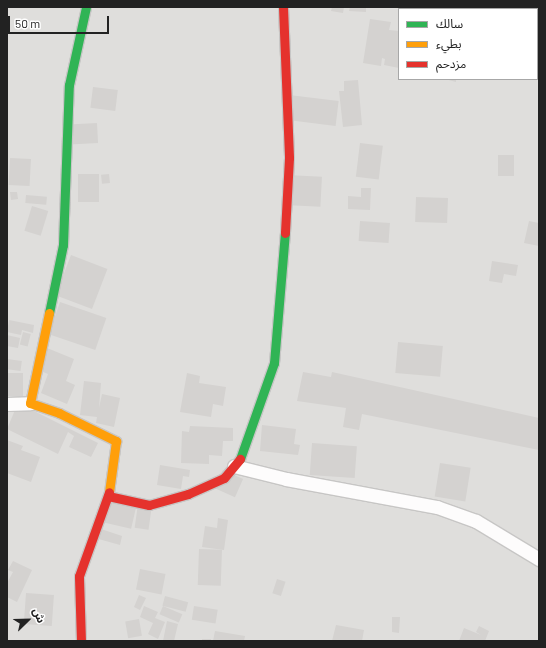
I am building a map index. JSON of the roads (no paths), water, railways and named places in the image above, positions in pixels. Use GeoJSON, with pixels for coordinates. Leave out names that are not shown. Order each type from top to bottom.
{"type":"FeatureCollection","features":[{"type":"Feature","properties":{"kind":"street"},"geometry":{"type":"LineString","coordinates":[[30,403],[63,245],[69,85],[86,7]]}},
{"type":"Feature","properties":{"kind":"street"},"geometry":{"type":"LineString","coordinates":[[108,496],[149,504],[188,494],[224,478],[243,455],[271,370],[280,313],[289,158],[283,7]]}},
{"type":"Feature","properties":{"kind":"street"},"geometry":{"type":"LineString","coordinates":[[7,404],[30,403],[59,413],[116,441],[108,496],[79,576],[81,641]]}},
{"type":"Feature","properties":{"kind":"street"},"geometry":{"type":"LineString","coordinates":[[234,466],[286,480],[437,507],[476,522],[539,559]]}}]}
